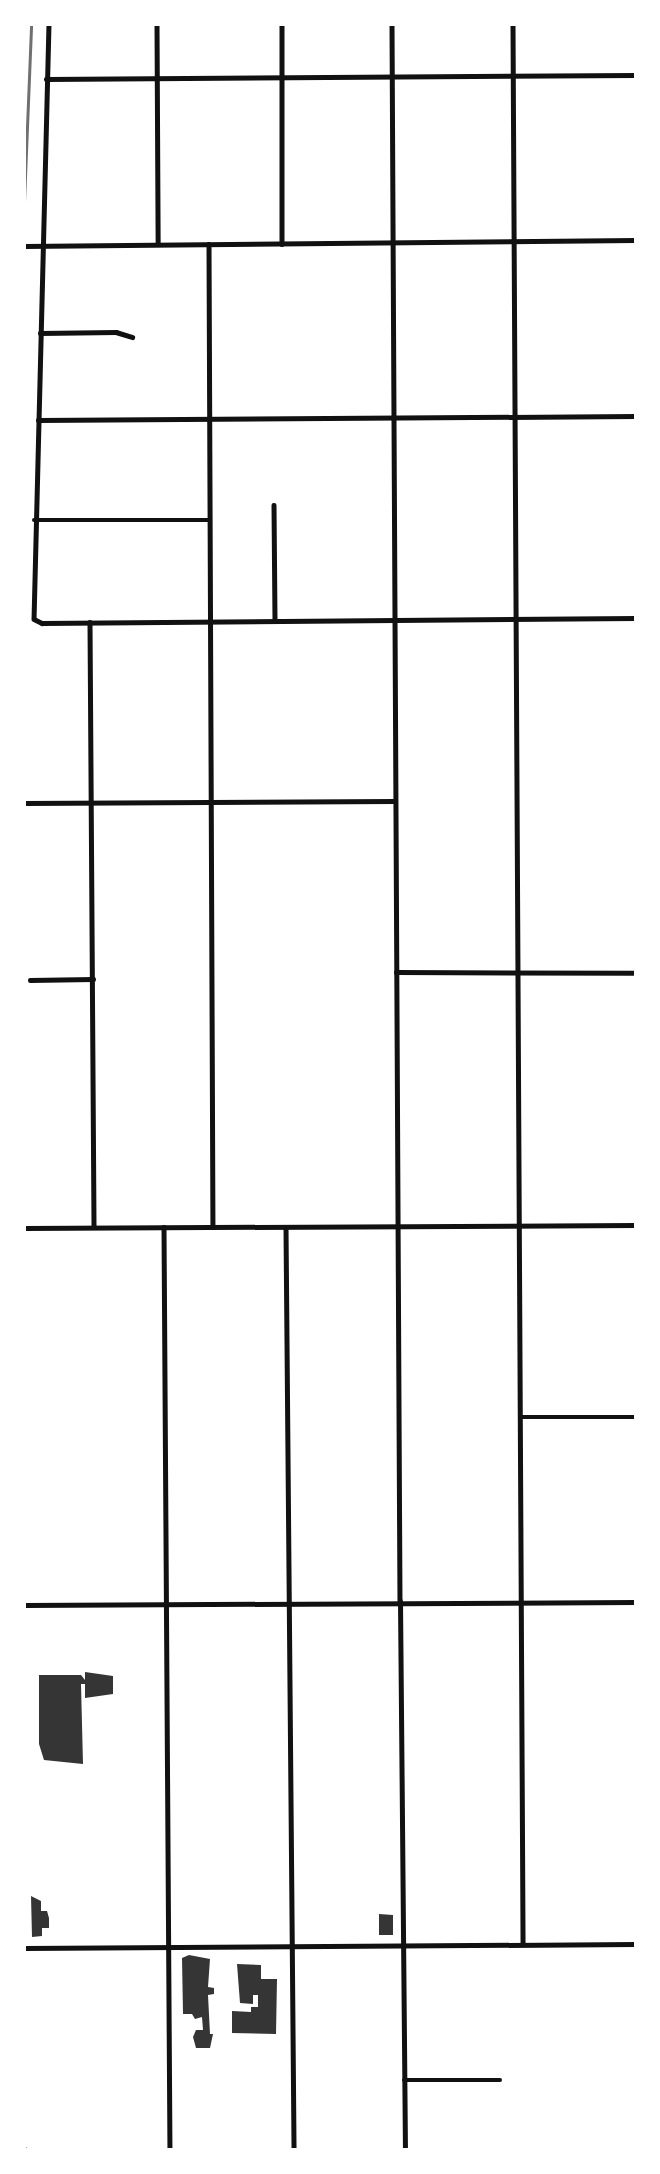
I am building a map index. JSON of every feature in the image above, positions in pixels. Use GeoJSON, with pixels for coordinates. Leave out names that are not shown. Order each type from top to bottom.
{"type":"FeatureCollection","features":[{"type":"Feature","properties":{"kind":"street"},"geometry":{"type":"LineString","coordinates":[[49,24],[34,520],[34,620],[90,622],[635,618]]}},
{"type":"Feature","properties":{"kind":"street"},"geometry":{"type":"LineString","coordinates":[[157,24],[158,244]]}},
{"type":"Feature","properties":{"kind":"street"},"geometry":{"type":"LineString","coordinates":[[282,24],[282,244]]}},
{"type":"Feature","properties":{"kind":"street"},"geometry":{"type":"LineString","coordinates":[[391,24],[405,2150]]}},
{"type":"Feature","properties":{"kind":"street"},"geometry":{"type":"LineString","coordinates":[[513,24],[523,1944]]}},
{"type":"Feature","properties":{"kind":"street"},"geometry":{"type":"LineString","coordinates":[[46,79],[635,75]]}},
{"type":"Feature","properties":{"kind":"street"},"geometry":{"type":"LineString","coordinates":[[24,246],[635,240]]}},
{"type":"Feature","properties":{"kind":"street"},"geometry":{"type":"LineString","coordinates":[[209,244],[213,1227]]}},
{"type":"Feature","properties":{"kind":"street"},"geometry":{"type":"LineString","coordinates":[[40,333],[116,331],[132,337]]}},
{"type":"Feature","properties":{"kind":"street"},"geometry":{"type":"LineString","coordinates":[[38,421],[635,416]]}},
{"type":"Feature","properties":{"kind":"street"},"geometry":{"type":"LineString","coordinates":[[274,505],[275,620]]}},
{"type":"Feature","properties":{"kind":"street"},"geometry":{"type":"LineString","coordinates":[[34,520],[210,520]]}},
{"type":"Feature","properties":{"kind":"street"},"geometry":{"type":"LineString","coordinates":[[90,622],[94,1227]]}},
{"type":"Feature","properties":{"kind":"street"},"geometry":{"type":"LineString","coordinates":[[24,803],[396,801]]}},
{"type":"Feature","properties":{"kind":"street"},"geometry":{"type":"LineString","coordinates":[[396,972],[635,972]]}},
{"type":"Feature","properties":{"kind":"street"},"geometry":{"type":"LineString","coordinates":[[30,979],[93,979]]}},
{"type":"Feature","properties":{"kind":"street"},"geometry":{"type":"LineString","coordinates":[[24,1228],[635,1225]]}},
{"type":"Feature","properties":{"kind":"street"},"geometry":{"type":"LineString","coordinates":[[164,1227],[170,2150]]}},
{"type":"Feature","properties":{"kind":"street"},"geometry":{"type":"LineString","coordinates":[[286,1227],[294,2150]]}},
{"type":"Feature","properties":{"kind":"street"},"geometry":{"type":"LineString","coordinates":[[520,1417],[635,1417]]}},
{"type":"Feature","properties":{"kind":"street"},"geometry":{"type":"LineString","coordinates":[[24,1605],[400,1601],[635,1602]]}},
{"type":"Feature","properties":{"kind":"street"},"geometry":{"type":"LineString","coordinates":[[24,1948],[635,1944]]}},
{"type":"Feature","properties":{"kind":"street"},"geometry":{"type":"LineString","coordinates":[[404,2080],[500,2080]]}},
{"type":"Feature","properties":{"kind":"building"},"geometry":{"type":"Polygon","coordinates":[[[85,1672],[113,1676],[113,1694],[85,1698],[85,1684],[81,1684],[83,1764],[44,1760],[39,1744],[39,1675],[81,1675],[85,1680],[85,1672]]]}},
{"type":"Feature","properties":{"kind":"building"},"geometry":{"type":"Polygon","coordinates":[[[31,1896],[41,1901],[41,1911],[47,1911],[49,1918],[49,1928],[42,1928],[42,1936],[32,1937],[31,1896]]]}},
{"type":"Feature","properties":{"kind":"building"},"geometry":{"type":"Polygon","coordinates":[[[379,1914],[393,1915],[393,1935],[379,1935],[379,1914]]]}},
{"type":"Feature","properties":{"kind":"building"},"geometry":{"type":"Polygon","coordinates":[[[189,1955],[210,1959],[208,1987],[214,1988],[214,1994],[208,1995],[210,2034],[213,2034],[210,2048],[196,2048],[193,2037],[196,2030],[203,2030],[202,2017],[195,2019],[192,2014],[183,2014],[182,1958],[189,1955]]]}},
{"type":"Feature","properties":{"kind":"building"},"geometry":{"type":"Polygon","coordinates":[[[237,1964],[261,1965],[261,1979],[277,1979],[276,2034],[232,2033],[232,2011],[251,2012],[251,2007],[258,2007],[258,1995],[253,1995],[253,2004],[240,2003],[237,1964]]]}},
{"type":"Feature","properties":{"kind":"railway"},"geometry":{"type":"LineString","coordinates":[[24,202],[31,24]]}}]}
